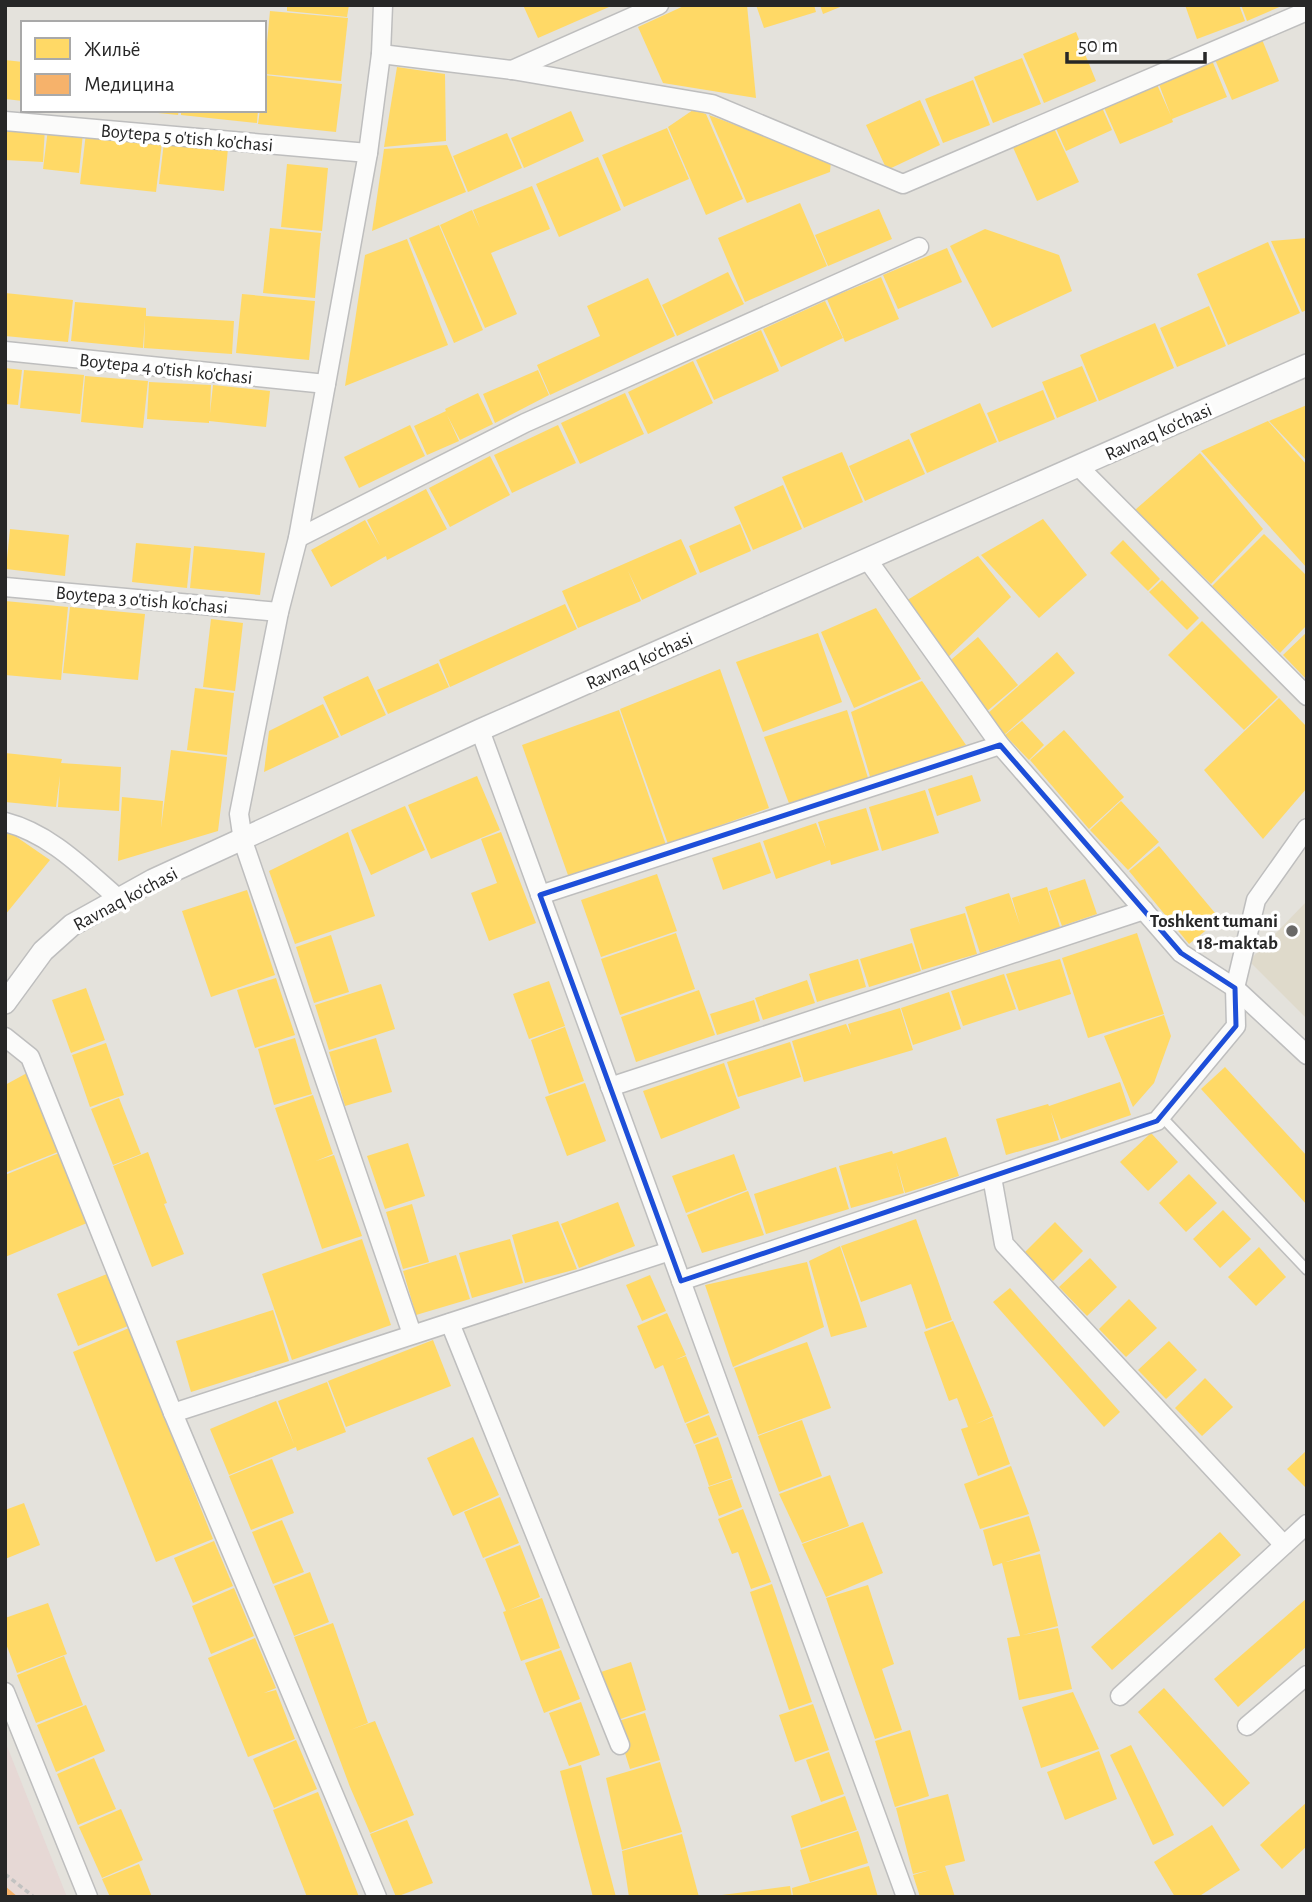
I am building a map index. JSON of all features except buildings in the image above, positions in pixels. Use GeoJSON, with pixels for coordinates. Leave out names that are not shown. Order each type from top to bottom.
{"type":"FeatureCollection","features":[{"type":"Feature","properties":{"kind":"street"},"geometry":{"type":"LineString","coordinates":[[383,5],[381,54],[368,153],[327,384],[298,538],[279,612],[239,814],[243,841],[412,1334]]}},
{"type":"Feature","properties":{"kind":"street"},"geometry":{"type":"LineString","coordinates":[[512,70],[659,5]]}},
{"type":"Feature","properties":{"kind":"street"},"geometry":{"type":"LineString","coordinates":[[381,54],[512,70],[712,104],[903,184],[1307,11]]}},
{"type":"Feature","properties":{"kind":"street","name":"Boytepa 5 o'tish ko'chasi"},"geometry":{"type":"LineString","coordinates":[[5,121],[368,153]]}},
{"type":"Feature","properties":{"kind":"street"},"geometry":{"type":"LineString","coordinates":[[298,538],[525,423],[919,247]]}},
{"type":"Feature","properties":{"kind":"street","name":"Boytepa 4 o'tish ko'chasi"},"geometry":{"type":"LineString","coordinates":[[5,352],[327,384]]}},
{"type":"Feature","properties":{"kind":"street","name":"Ravnaq ko‘chasi"},"geometry":{"type":"LineString","coordinates":[[5,1003],[43,951],[72,925],[153,880],[480,730],[1307,365]]}},
{"type":"Feature","properties":{"kind":"street"},"geometry":{"type":"LineString","coordinates":[[1078,466],[1307,696]]}},
{"type":"Feature","properties":{"kind":"street"},"geometry":{"type":"LineString","coordinates":[[867,559],[1000,745],[1181,953],[1235,988],[1307,1055]]}},
{"type":"Feature","properties":{"kind":"street","name":"Boytepa 3 o'tish ko'chasi"},"geometry":{"type":"LineString","coordinates":[[5,587],[279,612]]}},
{"type":"Feature","properties":{"kind":"street"},"geometry":{"type":"LineString","coordinates":[[480,730],[906,1897]]}},
{"type":"Feature","properties":{"kind":"street"},"geometry":{"type":"LineString","coordinates":[[540,895],[1000,745]]}},
{"type":"Feature","properties":{"kind":"street"},"geometry":{"type":"LineString","coordinates":[[5,822],[22,826],[57,846],[119,899]]}},
{"type":"Feature","properties":{"kind":"street"},"geometry":{"type":"LineString","coordinates":[[681,1281],[1157,1122],[1236,1026],[1235,988],[1256,900],[1307,828]]}},
{"type":"Feature","properties":{"kind":"street"},"geometry":{"type":"LineString","coordinates":[[610,1087],[1144,910]]}},
{"type":"Feature","properties":{"kind":"street"},"geometry":{"type":"LineString","coordinates":[[5,1037],[30,1057],[173,1413],[377,1897]]}},
{"type":"Feature","properties":{"kind":"street"},"geometry":{"type":"LineString","coordinates":[[992,1177],[1004,1244],[1284,1545]]}},
{"type":"Feature","properties":{"kind":"street"},"geometry":{"type":"LineString","coordinates":[[173,1413],[670,1251]]}},
{"type":"Feature","properties":{"kind":"street"},"geometry":{"type":"LineString","coordinates":[[450,1323],[620,1745]]}},
{"type":"Feature","properties":{"kind":"street"},"geometry":{"type":"LineString","coordinates":[[1120,1696],[1307,1524]]}},
{"type":"Feature","properties":{"kind":"street"},"geometry":{"type":"LineString","coordinates":[[1247,1726],[1307,1675]]}},
{"type":"Feature","properties":{"kind":"street"},"geometry":{"type":"LineString","coordinates":[[5,1692],[88,1897]]}},
{"type":"Feature","properties":{"kind":"lane"},"geometry":{"type":"LineString","coordinates":[[1161,1116],[1307,1270]]}},
{"type":"Feature","properties":{"kind":"path"},"geometry":{"type":"LineString","coordinates":[[5,1874],[34,1897]]}},
{"type":"Feature","properties":{"kind":"highlighted area"},"geometry":{"type":"Polygon","coordinates":[[[1000,745],[1181,953],[1235,988],[1236,1026],[1157,1121],[681,1281],[540,895],[1000,745]]]}},
{"type":"Feature","properties":{"kind":"shaded area","name":"Toshkent tumani 18-maktab"},"geometry":{"type":"Polygon","coordinates":[[[1307,901],[1307,1019],[1249,961],[1307,901]]]}},
{"type":"Feature","properties":{"kind":"shaded area"},"geometry":{"type":"Polygon","coordinates":[[[5,1741],[67,1897],[5,1897],[5,1741]]]}},
{"type":"Feature","properties":{"kind":"place","name":"Toshkent tumani 18-maktab"},"geometry":{"type":"Point","coordinates":[1292,931]}}]}
